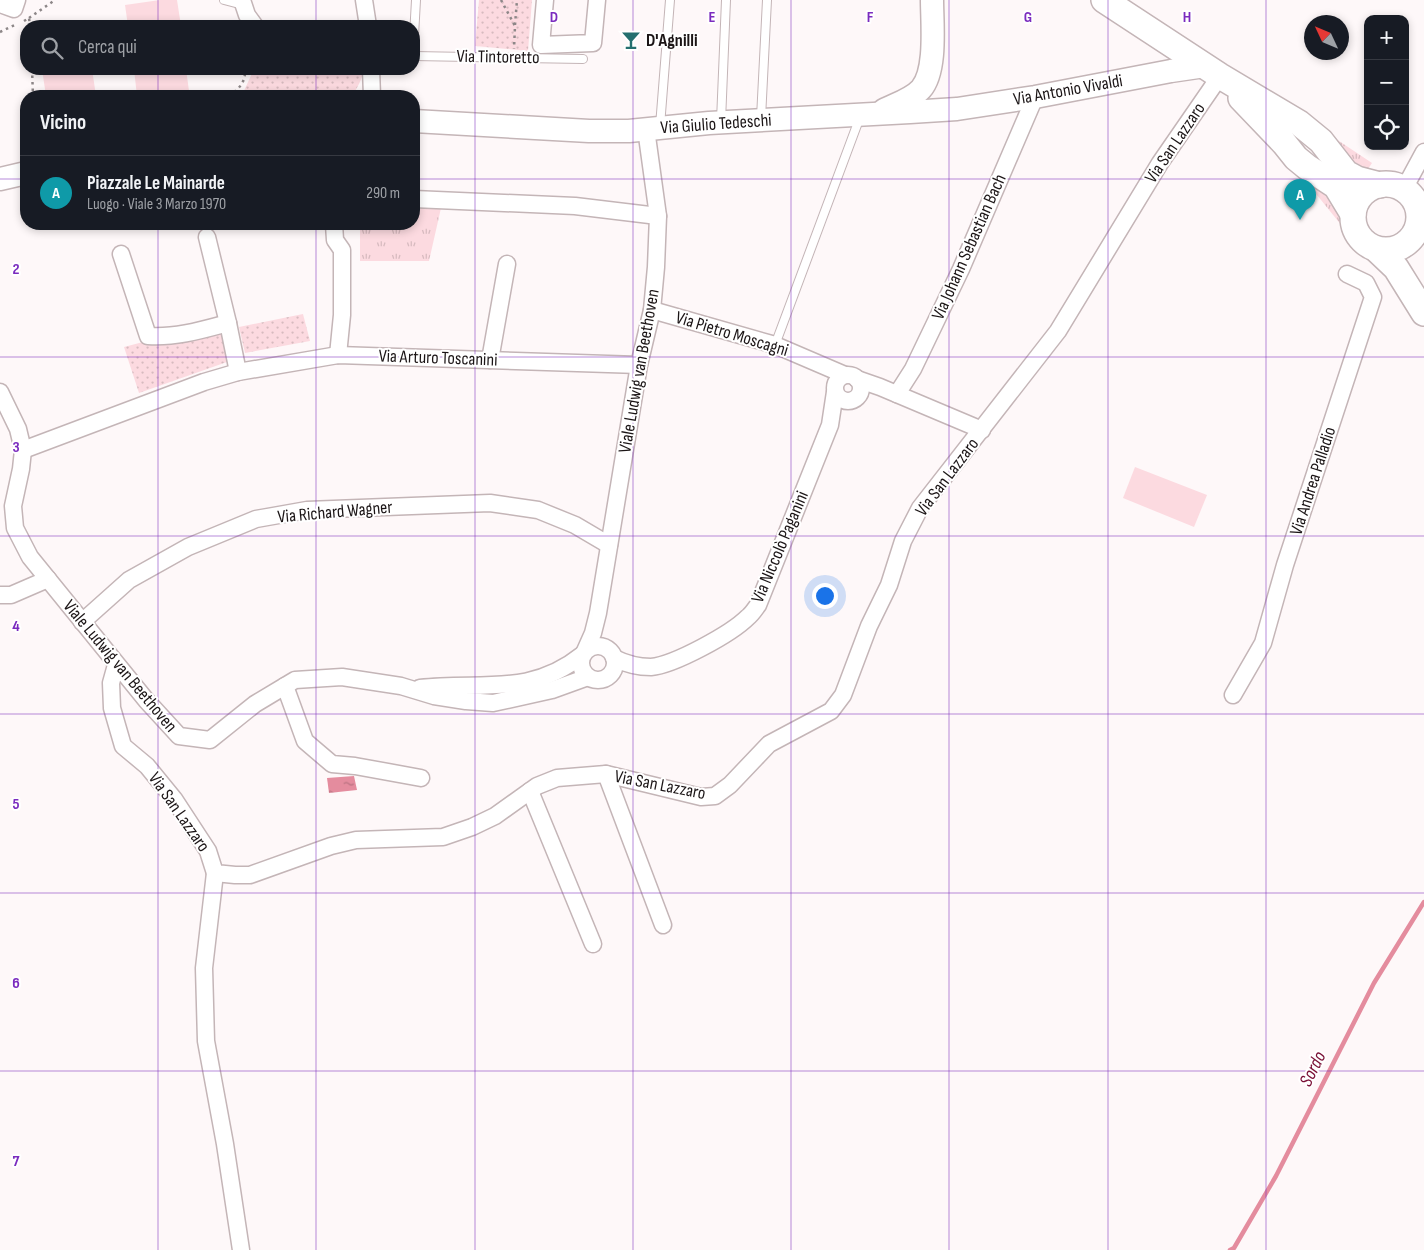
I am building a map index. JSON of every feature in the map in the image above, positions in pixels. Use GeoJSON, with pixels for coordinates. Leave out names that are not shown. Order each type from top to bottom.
{"type":"FeatureCollection","features":[{"type":"Feature","properties":{"kind":"main road"},"geometry":{"type":"LineString","coordinates":[[1104,0],[1212,71],[1305,127],[1321,141],[1346,173],[1406,198],[1419,216],[1418,226],[1413,236],[1406,244],[1391,250],[1376,249]]}},
{"type":"Feature","properties":{"kind":"main road"},"geometry":{"type":"LineString","coordinates":[[1212,71],[1284,143],[1296,158],[1336,186],[1354,214]]}},
{"type":"Feature","properties":{"kind":"main road"},"geometry":{"type":"LineString","coordinates":[[1406,198],[1370,189],[1362,195],[1356,204],[1354,225],[1358,235],[1396,268],[1424,313]]}},
{"type":"Feature","properties":{"kind":"street"},"geometry":{"type":"LineString","coordinates":[[0,4],[14,9],[17,0]]}},
{"type":"Feature","properties":{"kind":"street"},"geometry":{"type":"LineString","coordinates":[[364,0],[367,20]]}},
{"type":"Feature","properties":{"kind":"street"},"geometry":{"type":"LineString","coordinates":[[545,0],[541,46],[592,43],[597,0]]}},
{"type":"Feature","properties":{"kind":"street"},"geometry":{"type":"LineString","coordinates":[[932,0],[932,64],[922,88],[922,98],[932,109]]}},
{"type":"Feature","properties":{"kind":"street"},"geometry":{"type":"LineString","coordinates":[[243,2],[251,20]]}},
{"type":"Feature","properties":{"kind":"street","name":"Via Antonio Vivaldi"},"geometry":{"type":"LineString","coordinates":[[870,114],[956,109],[1035,97],[1171,71],[1212,71]]}},
{"type":"Feature","properties":{"kind":"street","name":"Via San Lazzaro"},"geometry":{"type":"LineString","coordinates":[[116,665],[111,683],[112,708],[123,746],[147,766],[174,799],[208,851],[216,873],[250,875],[331,846],[356,840],[442,837],[472,827],[495,816],[537,786],[556,778],[606,774],[700,797],[715,796],[730,785],[769,744],[791,730],[831,711],[842,695],[869,626],[889,585],[903,541],[920,508],[982,430],[1053,329],[1160,163],[1212,71]]}},
{"type":"Feature","properties":{"kind":"street"},"geometry":{"type":"LineString","coordinates":[[371,75],[372,90]]}},
{"type":"Feature","properties":{"kind":"street","name":"Via Giulio Tedeschi"},"geometry":{"type":"LineString","coordinates":[[420,121],[629,131],[760,120],[870,114],[909,98],[922,88]]}},
{"type":"Feature","properties":{"kind":"street","name":"Via Johann Sebastian Bach"},"geometry":{"type":"LineString","coordinates":[[897,394],[913,369],[961,269],[1035,97]]}},
{"type":"Feature","properties":{"kind":"street","name":"Viale Ludwig van Beethoven"},"geometry":{"type":"LineString","coordinates":[[413,689],[439,686],[473,687],[506,685],[534,681],[561,669],[584,653],[593,633],[598,613],[639,365],[652,310],[658,216],[653,129]]}},
{"type":"Feature","properties":{"kind":"street"},"geometry":{"type":"LineString","coordinates":[[1406,198],[1424,152]]}},
{"type":"Feature","properties":{"kind":"street"},"geometry":{"type":"LineString","coordinates":[[0,179],[20,174]]}},
{"type":"Feature","properties":{"kind":"street"},"geometry":{"type":"LineString","coordinates":[[420,199],[575,206],[658,216]]}},
{"type":"Feature","properties":{"kind":"street"},"geometry":{"type":"LineString","coordinates":[[334,230],[335,240],[342,250],[342,315],[338,355]]}},
{"type":"Feature","properties":{"kind":"street"},"geometry":{"type":"LineString","coordinates":[[207,237],[238,372]]}},
{"type":"Feature","properties":{"kind":"street"},"geometry":{"type":"LineString","coordinates":[[121,254],[148,336],[163,337],[198,331],[228,323]]}},
{"type":"Feature","properties":{"kind":"street"},"geometry":{"type":"LineString","coordinates":[[490,360],[507,264]]}},
{"type":"Feature","properties":{"kind":"street","name":"Via Andrea Palladio"},"geometry":{"type":"LineString","coordinates":[[1233,695],[1264,643],[1285,565],[1373,297],[1366,283],[1347,274]]}},
{"type":"Feature","properties":{"kind":"street","name":"Via Pietro Moscagni"},"geometry":{"type":"LineString","coordinates":[[652,310],[775,345],[812,360],[846,386]]}},
{"type":"Feature","properties":{"kind":"street","name":"Via Arturo Toscanini"},"geometry":{"type":"LineString","coordinates":[[23,450],[204,382],[238,372],[338,355],[639,365]]}},
{"type":"Feature","properties":{"kind":"street"},"geometry":{"type":"LineString","coordinates":[[846,386],[897,394],[982,430]]}},
{"type":"Feature","properties":{"kind":"street","name":"Via Niccolò Paganini"},"geometry":{"type":"LineString","coordinates":[[612,654],[625,664],[637,666],[653,667],[675,661],[737,626],[753,612],[763,593],[846,386]]}},
{"type":"Feature","properties":{"kind":"street","name":"Viale Ludwig van Beethoven"},"geometry":{"type":"LineString","coordinates":[[0,392],[18,429],[23,450],[13,506],[15,528],[30,557],[116,665],[179,736],[210,740],[255,704],[295,680],[342,677],[413,689],[434,696],[493,703],[552,690],[588,677]]}},
{"type":"Feature","properties":{"kind":"street","name":"Via Richard Wagner"},"geometry":{"type":"LineString","coordinates":[[82,622],[129,580],[188,547],[256,519],[307,510],[490,503],[538,510],[575,525],[609,545]]}},
{"type":"Feature","properties":{"kind":"street"},"geometry":{"type":"LineString","coordinates":[[0,595],[11,595],[48,579]]}},
{"type":"Feature","properties":{"kind":"street","name":"Viale Ludwig van Beethoven"},"geometry":{"type":"LineString","coordinates":[[598,613],[601,629],[612,654]]}},
{"type":"Feature","properties":{"kind":"street"},"geometry":{"type":"LineString","coordinates":[[594,646],[600,646],[612,654],[613,670],[610,674],[600,680],[588,677],[585,674],[581,665],[584,653],[594,646]]}},
{"type":"Feature","properties":{"kind":"street"},"geometry":{"type":"LineString","coordinates":[[286,686],[305,741],[332,764],[355,766],[421,778]]}},
{"type":"Feature","properties":{"kind":"street"},"geometry":{"type":"LineString","coordinates":[[606,774],[663,925]]}},
{"type":"Feature","properties":{"kind":"street"},"geometry":{"type":"LineString","coordinates":[[530,791],[594,944]]}},
{"type":"Feature","properties":{"kind":"street"},"geometry":{"type":"LineString","coordinates":[[216,873],[204,968],[206,1041],[225,1144],[241,1250]]}},
{"type":"Feature","properties":{"kind":"lane"},"geometry":{"type":"LineString","coordinates":[[224,0],[243,2]]}},
{"type":"Feature","properties":{"kind":"lane"},"geometry":{"type":"LineString","coordinates":[[415,20],[416,0]]}},
{"type":"Feature","properties":{"kind":"lane"},"geometry":{"type":"LineString","coordinates":[[653,129],[670,0]]}},
{"type":"Feature","properties":{"kind":"lane"},"geometry":{"type":"LineString","coordinates":[[721,123],[726,0]]}},
{"type":"Feature","properties":{"kind":"lane"},"geometry":{"type":"LineString","coordinates":[[760,120],[767,0]]}},
{"type":"Feature","properties":{"kind":"lane","name":"Via Tintoretto"},"geometry":{"type":"LineString","coordinates":[[420,56],[583,59]]}},
{"type":"Feature","properties":{"kind":"lane"},"geometry":{"type":"LineString","coordinates":[[775,345],[870,114]]}},
{"type":"Feature","properties":{"kind":"path"},"geometry":{"type":"LineString","coordinates":[[29,18],[55,0]]}},
{"type":"Feature","properties":{"kind":"path"},"geometry":{"type":"LineString","coordinates":[[501,0],[515,26]]}},
{"type":"Feature","properties":{"kind":"path"},"geometry":{"type":"LineString","coordinates":[[514,58],[518,0]]}},
{"type":"Feature","properties":{"kind":"path"},"geometry":{"type":"LineString","coordinates":[[32,75],[33,90]]}},
{"type":"Feature","properties":{"kind":"path"},"geometry":{"type":"LineString","coordinates":[[238,90],[244,81],[244,75]]}},
{"type":"Feature","properties":{"kind":"green space"},"geometry":{"type":"Polygon","coordinates":[[[160,0],[177,0],[180,20],[127,20],[125,5],[160,0]]]}},
{"type":"Feature","properties":{"kind":"green space"},"geometry":{"type":"Polygon","coordinates":[[[479,0],[532,0],[528,51],[475,46],[479,0]]]}},
{"type":"Feature","properties":{"kind":"green space"},"geometry":{"type":"Polygon","coordinates":[[[43,75],[93,75],[95,90],[45,90],[43,75]]]}},
{"type":"Feature","properties":{"kind":"green space"},"geometry":{"type":"Polygon","coordinates":[[[135,75],[187,75],[189,90],[136,90],[135,75]]]}},
{"type":"Feature","properties":{"kind":"green space"},"geometry":{"type":"Polygon","coordinates":[[[251,75],[362,75],[356,90],[244,90],[251,75]]]}},
{"type":"Feature","properties":{"kind":"green space"},"geometry":{"type":"Polygon","coordinates":[[[1330,135],[1372,163],[1366,172],[1362,173],[1330,135]]]}},
{"type":"Feature","properties":{"kind":"green space"},"geometry":{"type":"Polygon","coordinates":[[[1295,168],[1326,188],[1346,217],[1351,237],[1295,168]]]}},
{"type":"Feature","properties":{"kind":"green space"},"geometry":{"type":"Polygon","coordinates":[[[420,207],[441,208],[429,261],[360,261],[360,230],[420,230],[420,207]]]}},
{"type":"Feature","properties":{"kind":"green space"},"geometry":{"type":"Polygon","coordinates":[[[303,314],[310,341],[245,353],[239,327],[303,314]]]}},
{"type":"Feature","properties":{"kind":"green space"},"geometry":{"type":"Polygon","coordinates":[[[219,331],[223,335],[227,362],[139,393],[124,347],[143,342],[219,331]]]}},
{"type":"Feature","properties":{"kind":"green space"},"geometry":{"type":"Polygon","coordinates":[[[1135,467],[1207,495],[1194,527],[1123,498],[1135,467]]]}},
{"type":"Feature","properties":{"kind":"water"},"geometry":{"type":"Polygon","coordinates":[[[354,776],[357,790],[329,793],[327,778],[354,776]]]}},
{"type":"Feature","properties":{"kind":"waterway","name":"Sordo"},"geometry":{"type":"LineString","coordinates":[[1230,1250],[1234,1248],[1276,1176],[1374,983],[1424,902]]}},
{"type":"Feature","properties":{"kind":"place","name":"D'Agnilli"},"geometry":{"type":"Point","coordinates":[631,40]}},
{"type":"Feature","properties":{"kind":"place","name":"Piazzale Le Mainarde"},"geometry":{"type":"Point","coordinates":[1300,220]}}]}
